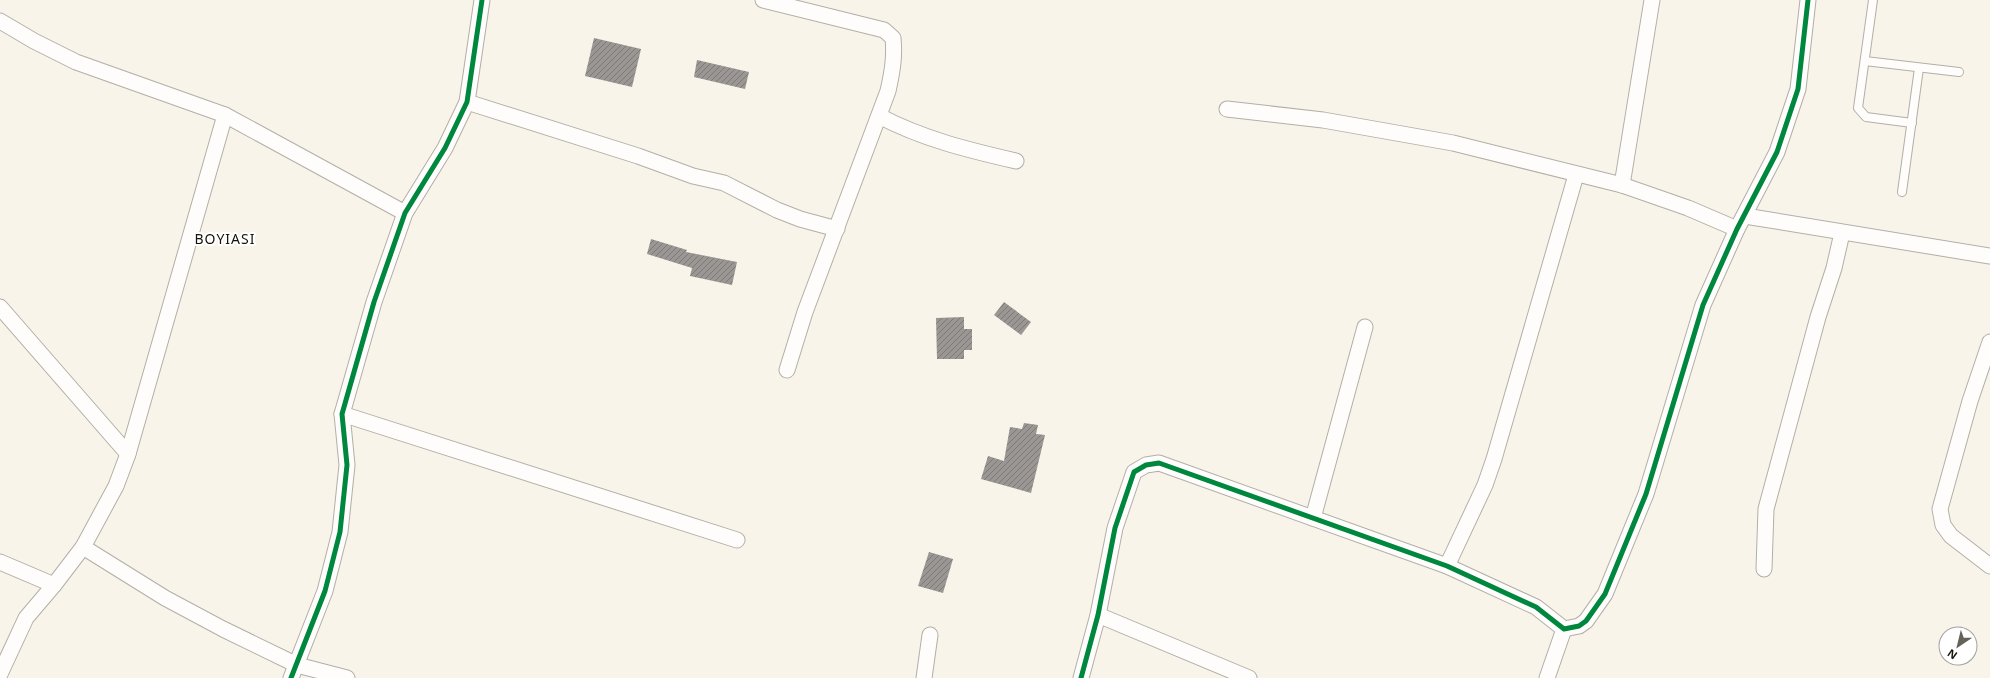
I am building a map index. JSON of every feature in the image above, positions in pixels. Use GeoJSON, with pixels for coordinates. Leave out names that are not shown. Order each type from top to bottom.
{"type":"FeatureCollection","features":[{"type":"Feature","properties":{"kind":"street"},"geometry":{"type":"LineString","coordinates":[[294,672],[325,591],[340,532],[346,465],[342,414],[374,302],[405,213],[445,148],[467,102],[482,0]]}},
{"type":"Feature","properties":{"kind":"street"},"geometry":{"type":"LineString","coordinates":[[763,0],[884,30],[893,38],[894,65],[879,116],[805,312],[787,370]]}},
{"type":"Feature","properties":{"kind":"street"},"geometry":{"type":"LineString","coordinates":[[1622,186],[1652,0]]}},
{"type":"Feature","properties":{"kind":"street"},"geometry":{"type":"LineString","coordinates":[[1081,678],[1098,615],[1115,528],[1134,472],[1146,465],[1159,463],[1447,566],[1536,607],[1564,629],[1579,626],[1586,621],[1605,594],[1646,494],[1703,305],[1741,222],[1777,152],[1798,89],[1808,0]]}},
{"type":"Feature","properties":{"kind":"street"},"geometry":{"type":"LineString","coordinates":[[0,21],[34,41],[76,62],[225,115],[405,213]]}},
{"type":"Feature","properties":{"kind":"street"},"geometry":{"type":"LineString","coordinates":[[467,102],[638,156],[693,176],[724,183],[794,217],[837,228]]}},
{"type":"Feature","properties":{"kind":"street"},"geometry":{"type":"LineString","coordinates":[[1227,109],[1323,120],[1453,143],[1622,186],[1688,208],[1741,222],[1842,233],[1990,256]]}},
{"type":"Feature","properties":{"kind":"street"},"geometry":{"type":"LineString","coordinates":[[0,674],[26,618],[83,547],[116,486],[128,454],[225,115]]}},
{"type":"Feature","properties":{"kind":"street"},"geometry":{"type":"LineString","coordinates":[[879,116],[906,130],[929,139],[1016,161]]}},
{"type":"Feature","properties":{"kind":"street"},"geometry":{"type":"LineString","coordinates":[[1447,566],[1485,485],[1494,459],[1576,174]]}},
{"type":"Feature","properties":{"kind":"street"},"geometry":{"type":"LineString","coordinates":[[1764,569],[1766,509],[1818,317],[1834,268],[1842,233]]}},
{"type":"Feature","properties":{"kind":"street"},"geometry":{"type":"LineString","coordinates":[[0,307],[128,454]]}},
{"type":"Feature","properties":{"kind":"street"},"geometry":{"type":"LineString","coordinates":[[1313,518],[1365,327]]}},
{"type":"Feature","properties":{"kind":"street"},"geometry":{"type":"LineString","coordinates":[[1990,342],[1970,401],[1940,509],[1943,525],[1951,536],[1990,566]]}},
{"type":"Feature","properties":{"kind":"street"},"geometry":{"type":"LineString","coordinates":[[342,414],[737,540]]}},
{"type":"Feature","properties":{"kind":"street"},"geometry":{"type":"LineString","coordinates":[[83,547],[165,598],[294,672],[347,678]]}},
{"type":"Feature","properties":{"kind":"street"},"geometry":{"type":"LineString","coordinates":[[0,562],[54,585]]}},
{"type":"Feature","properties":{"kind":"street"},"geometry":{"type":"LineString","coordinates":[[1098,615],[1249,678]]}},
{"type":"Feature","properties":{"kind":"street"},"geometry":{"type":"LineString","coordinates":[[1547,678],[1564,629]]}},
{"type":"Feature","properties":{"kind":"street"},"geometry":{"type":"LineString","coordinates":[[924,678],[930,635]]}},
{"type":"Feature","properties":{"kind":"lane"},"geometry":{"type":"LineString","coordinates":[[1873,0],[1858,108],[1860,112],[1866,116],[1912,123]]}},
{"type":"Feature","properties":{"kind":"lane"},"geometry":{"type":"LineString","coordinates":[[1865,61],[1959,72]]}},
{"type":"Feature","properties":{"kind":"lane"},"geometry":{"type":"LineString","coordinates":[[1902,192],[1919,68]]}},
{"type":"Feature","properties":{"kind":"building"},"geometry":{"type":"Polygon","coordinates":[[[594,38],[641,49],[632,87],[585,76],[594,38]]]}},
{"type":"Feature","properties":{"kind":"building"},"geometry":{"type":"Polygon","coordinates":[[[697,60],[749,72],[745,89],[694,77],[697,60]]]}},
{"type":"Feature","properties":{"kind":"building"},"geometry":{"type":"Polygon","coordinates":[[[651,239],[687,250],[686,252],[737,262],[732,285],[690,276],[692,268],[647,254],[651,239]]]}},
{"type":"Feature","properties":{"kind":"building"},"geometry":{"type":"Polygon","coordinates":[[[1004,302],[1031,322],[1021,335],[994,315],[1004,302]]]}},
{"type":"Feature","properties":{"kind":"building"},"geometry":{"type":"Polygon","coordinates":[[[964,317],[964,329],[972,329],[972,350],[964,350],[964,359],[937,359],[936,318],[964,317]]]}},
{"type":"Feature","properties":{"kind":"building"},"geometry":{"type":"Polygon","coordinates":[[[1024,423],[1038,425],[1036,434],[1045,435],[1031,493],[981,479],[988,456],[1004,461],[1010,427],[1022,429],[1024,423]]]}},
{"type":"Feature","properties":{"kind":"building"},"geometry":{"type":"Polygon","coordinates":[[[929,552],[953,559],[943,593],[918,586],[929,552]]]}},
{"type":"Feature","properties":{"kind":"cycle path"},"geometry":{"type":"LineString","coordinates":[[291,678],[325,591],[340,532],[347,465],[342,414],[374,302],[405,213],[445,148],[467,102],[482,0]]}},
{"type":"Feature","properties":{"kind":"cycle path"},"geometry":{"type":"LineString","coordinates":[[1081,678],[1098,615],[1115,528],[1134,472],[1146,465],[1159,463],[1447,566],[1536,607],[1564,629],[1579,626],[1586,621],[1605,594],[1646,494],[1703,305],[1737,229],[1777,152],[1798,89],[1808,0]]}},
{"type":"Feature","properties":{"kind":"district","name":"BOYIASI"},"geometry":{"type":"Point","coordinates":[225,239]}}]}
